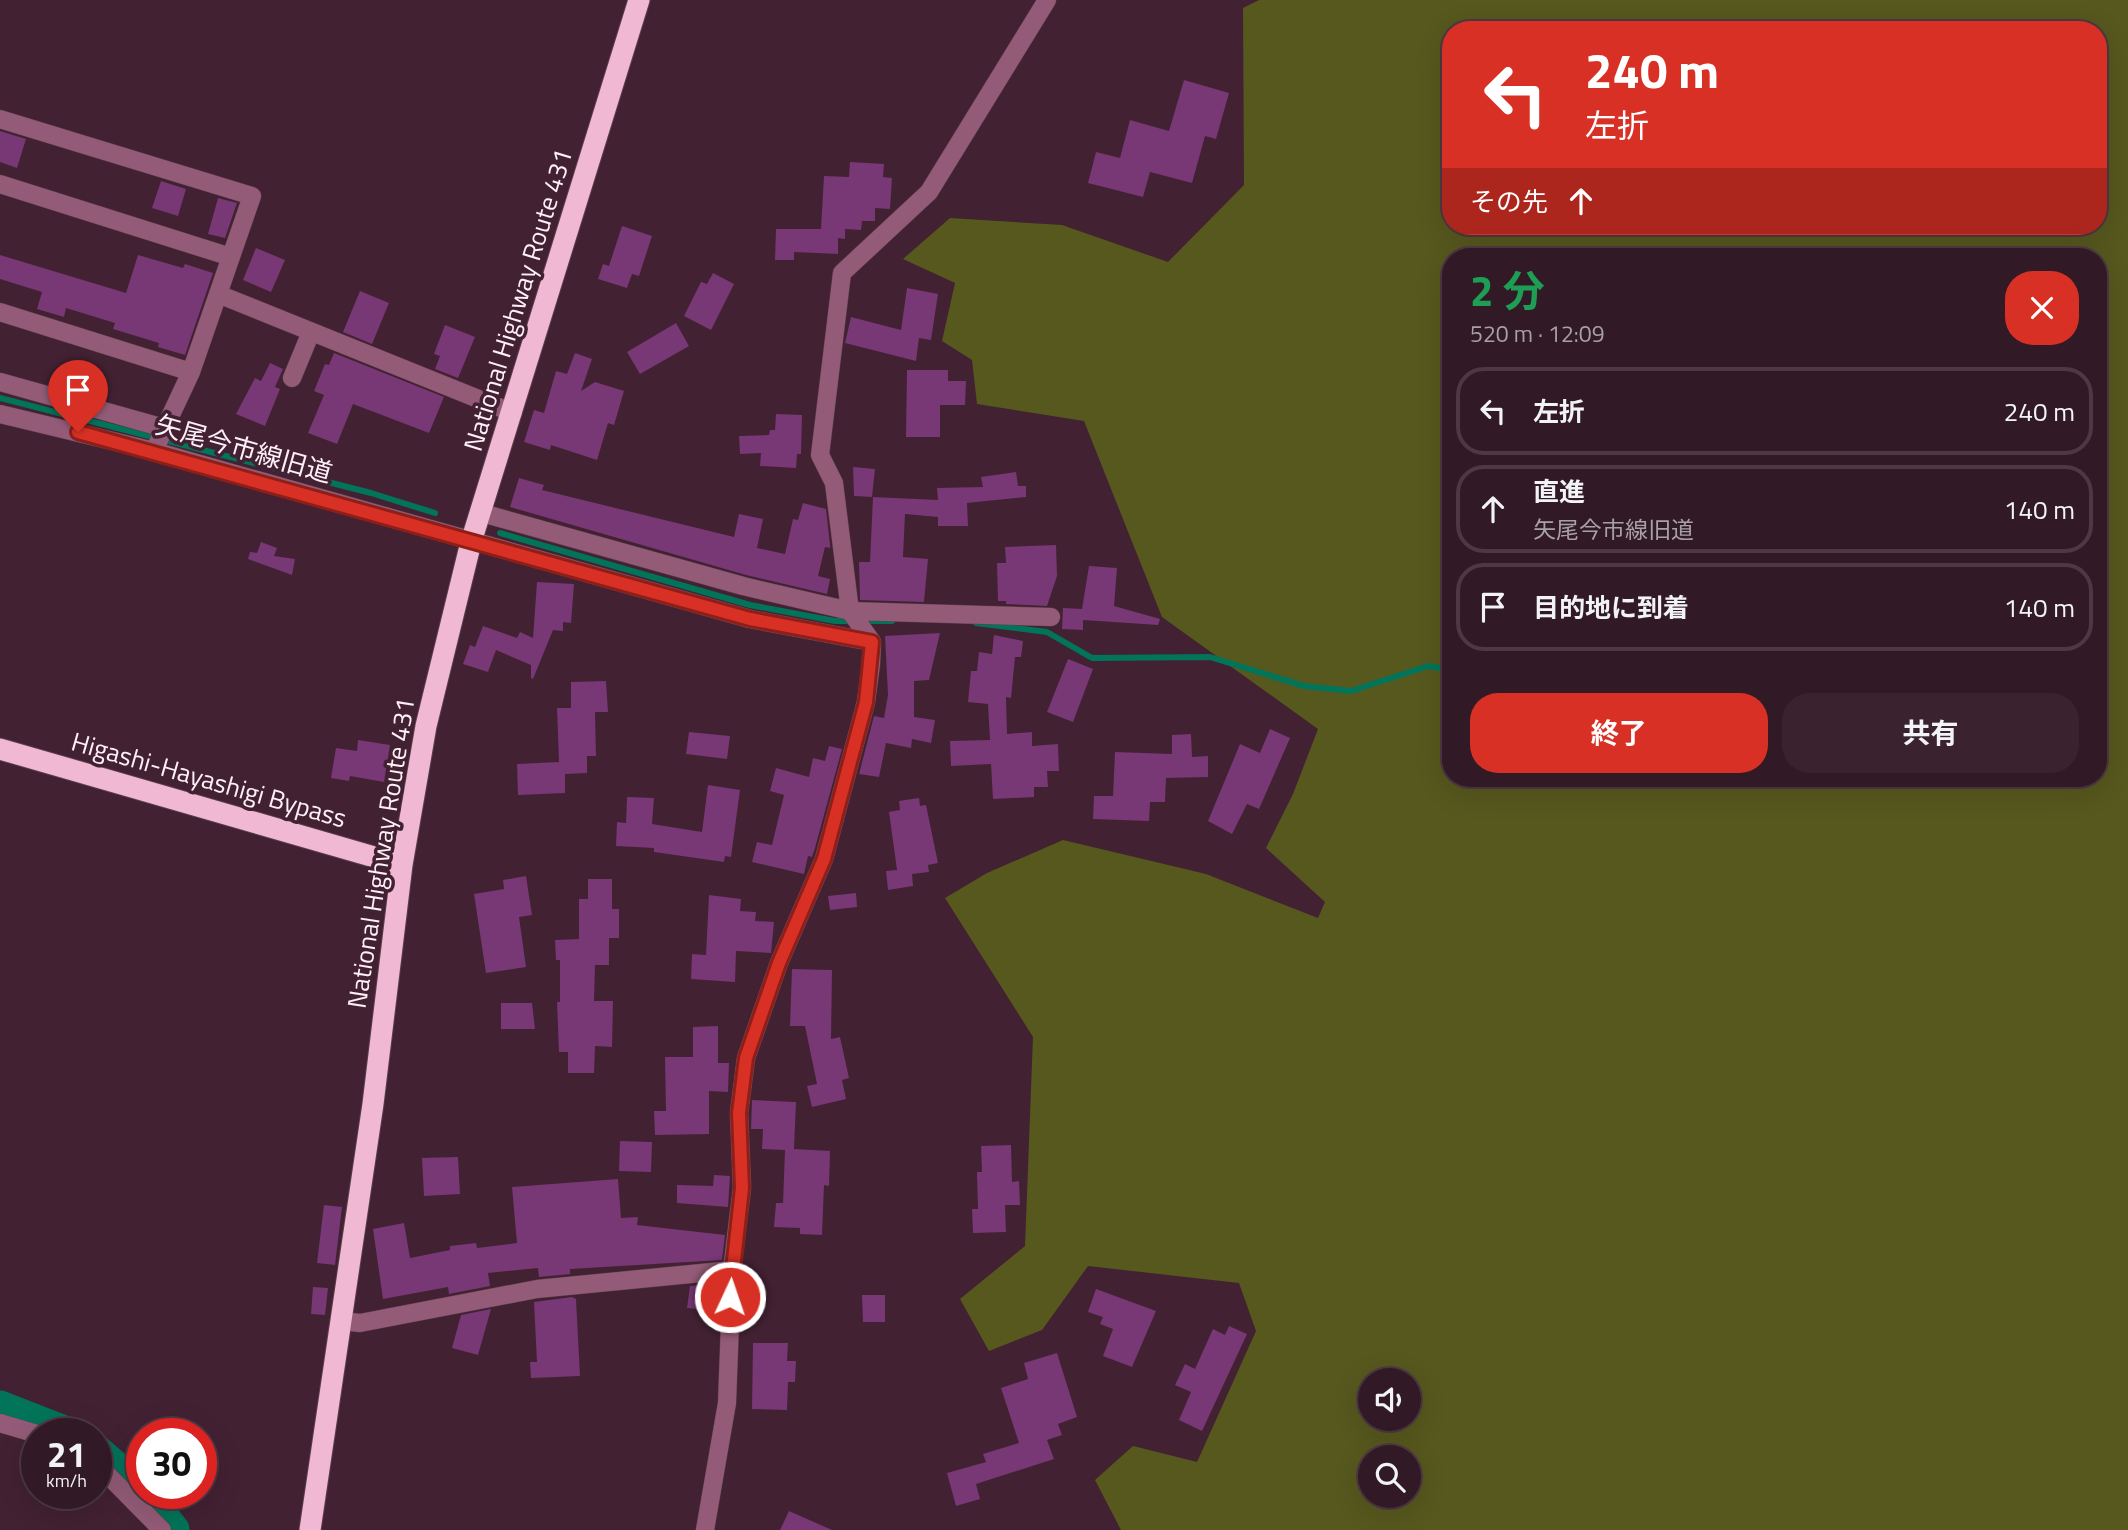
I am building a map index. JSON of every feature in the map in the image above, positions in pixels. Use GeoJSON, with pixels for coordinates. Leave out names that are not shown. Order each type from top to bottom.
{"type":"FeatureCollection","features":[{"type":"Feature","properties":{"kind":"highway","name":"National Highway Route 431"},"geometry":{"type":"LineString","coordinates":[[310,1530],[342,1321],[401,865],[426,726],[471,541],[482,513],[639,0]]}},
{"type":"Feature","properties":{"kind":"highway","name":"Higashi-Hayashigi Bypass"},"geometry":{"type":"LineString","coordinates":[[0,749],[401,865]]}},
{"type":"Feature","properties":{"kind":"street"},"geometry":{"type":"LineString","coordinates":[[705,1530],[727,1403],[732,1270],[742,1188],[739,1113],[746,1058],[779,963],[824,859],[866,702],[872,642],[850,611],[834,483],[820,455],[842,272],[929,192],[1047,0]]}},
{"type":"Feature","properties":{"kind":"street"},"geometry":{"type":"LineString","coordinates":[[0,119],[253,196],[191,372],[154,451]]}},
{"type":"Feature","properties":{"kind":"street"},"geometry":{"type":"LineString","coordinates":[[0,184],[231,257]]}},
{"type":"Feature","properties":{"kind":"street"},"geometry":{"type":"LineString","coordinates":[[218,294],[513,413]]}},
{"type":"Feature","properties":{"kind":"street"},"geometry":{"type":"LineString","coordinates":[[0,312],[191,372]]}},
{"type":"Feature","properties":{"kind":"street"},"geometry":{"type":"LineString","coordinates":[[292,378],[311,332]]}},
{"type":"Feature","properties":{"kind":"street"},"geometry":{"type":"LineString","coordinates":[[0,382],[164,428]]}},
{"type":"Feature","properties":{"kind":"street","name":"矢尾今市線旧道"},"geometry":{"type":"LineString","coordinates":[[0,414],[154,451],[750,619],[872,642]]}},
{"type":"Feature","properties":{"kind":"street"},"geometry":{"type":"LineString","coordinates":[[482,513],[743,586],[850,611],[1051,617]]}},
{"type":"Feature","properties":{"kind":"street"},"geometry":{"type":"LineString","coordinates":[[342,1321],[360,1323],[537,1289],[732,1270]]}},
{"type":"Feature","properties":{"kind":"street"},"geometry":{"type":"LineString","coordinates":[[0,1423],[21,1429]]}},
{"type":"Feature","properties":{"kind":"street"},"geometry":{"type":"LineString","coordinates":[[112,1479],[162,1530]]}},
{"type":"Feature","properties":{"kind":"shaded area"},"geometry":{"type":"Polygon","coordinates":[[[1259,0],[2128,0],[2128,1530],[1121,1530],[1095,1480],[1133,1446],[1197,1462],[1256,1331],[1239,1283],[1088,1266],[1042,1330],[989,1351],[960,1299],[1025,1246],[1033,1037],[945,898],[987,873],[1063,840],[1206,874],[1318,918],[1325,902],[1266,848],[1293,794],[1318,729],[1162,617],[1084,421],[977,404],[972,360],[942,341],[955,283],[903,259],[950,218],[1062,225],[1168,262],[1244,185],[1243,8],[1259,0]]]}},
{"type":"Feature","properties":{"kind":"building"},"geometry":{"type":"Polygon","coordinates":[[[1184,80],[1229,93],[1216,139],[1205,136],[1192,183],[1150,172],[1143,197],[1088,183],[1096,152],[1120,158],[1130,120],[1169,131],[1184,80]]]}},
{"type":"Feature","properties":{"kind":"building"},"geometry":{"type":"Polygon","coordinates":[[[0,131],[26,139],[17,168],[0,162],[0,131]]]}},
{"type":"Feature","properties":{"kind":"building"},"geometry":{"type":"Polygon","coordinates":[[[850,162],[884,164],[883,177],[892,178],[890,209],[875,208],[875,221],[862,221],[861,230],[845,229],[845,239],[838,238],[838,254],[794,252],[794,260],[775,260],[776,229],[821,229],[824,176],[849,177],[850,162]]]}},
{"type":"Feature","properties":{"kind":"building"},"geometry":{"type":"Polygon","coordinates":[[[161,181],[186,189],[178,216],[152,208],[161,181]]]}},
{"type":"Feature","properties":{"kind":"building"},"geometry":{"type":"Polygon","coordinates":[[[218,198],[237,203],[225,238],[208,234],[218,198]]]}},
{"type":"Feature","properties":{"kind":"building"},"geometry":{"type":"Polygon","coordinates":[[[622,226],[652,236],[639,276],[632,274],[627,288],[598,279],[603,264],[609,266],[622,226]]]}},
{"type":"Feature","properties":{"kind":"building"},"geometry":{"type":"Polygon","coordinates":[[[256,248],[285,260],[271,292],[243,280],[256,248]]]}},
{"type":"Feature","properties":{"kind":"building"},"geometry":{"type":"Polygon","coordinates":[[[0,255],[126,293],[138,255],[183,268],[185,264],[213,273],[185,355],[158,347],[159,343],[113,329],[115,323],[66,308],[64,317],[37,309],[42,292],[0,279],[0,255]]]}},
{"type":"Feature","properties":{"kind":"building"},"geometry":{"type":"Polygon","coordinates":[[[713,273],[734,284],[711,330],[684,316],[701,282],[707,284],[713,273]]]}},
{"type":"Feature","properties":{"kind":"building"},"geometry":{"type":"Polygon","coordinates":[[[907,288],[938,294],[931,340],[919,338],[916,361],[845,343],[851,317],[901,330],[907,288]]]}},
{"type":"Feature","properties":{"kind":"building"},"geometry":{"type":"Polygon","coordinates":[[[360,291],[389,303],[372,344],[343,332],[360,291]]]}},
{"type":"Feature","properties":{"kind":"building"},"geometry":{"type":"Polygon","coordinates":[[[676,323],[689,346],[640,374],[627,352],[676,323]]]}},
{"type":"Feature","properties":{"kind":"building"},"geometry":{"type":"Polygon","coordinates":[[[445,325],[475,337],[458,378],[435,369],[440,356],[434,354],[445,325]]]}},
{"type":"Feature","properties":{"kind":"building"},"geometry":{"type":"Polygon","coordinates":[[[334,353],[444,397],[429,433],[353,404],[337,444],[308,433],[324,395],[314,391],[325,364],[329,365],[334,353]]]}},
{"type":"Feature","properties":{"kind":"building"},"geometry":{"type":"Polygon","coordinates":[[[575,353],[592,359],[581,391],[595,382],[624,391],[614,425],[608,423],[597,460],[551,445],[550,450],[524,442],[534,410],[544,413],[556,371],[567,374],[575,353]]]}},
{"type":"Feature","properties":{"kind":"building"},"geometry":{"type":"Polygon","coordinates":[[[270,363],[283,369],[275,387],[280,389],[265,426],[236,414],[255,378],[261,381],[270,363]]]}},
{"type":"Feature","properties":{"kind":"building"},"geometry":{"type":"Polygon","coordinates":[[[907,370],[948,370],[948,381],[966,381],[965,405],[940,405],[940,437],[906,437],[907,370]]]}},
{"type":"Feature","properties":{"kind":"building"},"geometry":{"type":"Polygon","coordinates":[[[776,414],[802,415],[801,454],[797,454],[796,468],[760,466],[761,453],[740,454],[739,436],[769,435],[770,430],[775,430],[776,414]]]}},
{"type":"Feature","properties":{"kind":"building"},"geometry":{"type":"Polygon","coordinates":[[[853,467],[875,469],[872,497],[854,496],[853,467]]]}},
{"type":"Feature","properties":{"kind":"building"},"geometry":{"type":"Polygon","coordinates":[[[1016,472],[1018,486],[1026,486],[1026,497],[967,503],[968,526],[938,526],[938,517],[905,514],[903,557],[928,559],[924,602],[860,600],[859,562],[870,562],[873,497],[938,500],[937,488],[983,487],[981,477],[1016,472]]]}},
{"type":"Feature","properties":{"kind":"building"},"geometry":{"type":"Polygon","coordinates":[[[519,478],[544,485],[542,490],[734,537],[739,514],[763,519],[757,548],[785,554],[793,519],[798,520],[803,503],[826,509],[830,548],[825,547],[818,576],[830,579],[827,594],[746,575],[510,507],[519,478]]]}},
{"type":"Feature","properties":{"kind":"building"},"geometry":{"type":"Polygon","coordinates":[[[261,542],[277,548],[274,556],[295,559],[292,575],[248,559],[250,552],[257,553],[261,542]]]}},
{"type":"Feature","properties":{"kind":"building"},"geometry":{"type":"Polygon","coordinates":[[[1056,545],[1057,576],[1047,606],[1006,604],[1006,601],[998,601],[997,563],[1006,563],[1005,547],[1056,545]]]}},
{"type":"Feature","properties":{"kind":"building"},"geometry":{"type":"Polygon","coordinates":[[[1089,566],[1117,568],[1114,606],[1160,619],[1158,625],[1083,620],[1083,630],[1062,629],[1063,608],[1082,609],[1089,566]]]}},
{"type":"Feature","properties":{"kind":"building"},"geometry":{"type":"Polygon","coordinates":[[[537,582],[574,584],[571,623],[563,622],[563,631],[553,630],[533,679],[531,665],[496,650],[488,672],[463,664],[470,645],[475,647],[483,626],[517,638],[520,632],[533,638],[537,582]]]}},
{"type":"Feature","properties":{"kind":"building"},"geometry":{"type":"Polygon","coordinates":[[[940,633],[929,680],[914,681],[914,717],[935,720],[931,743],[912,739],[911,748],[886,743],[879,777],[859,774],[874,716],[884,718],[888,695],[885,636],[940,633]]]}},
{"type":"Feature","properties":{"kind":"building"},"geometry":{"type":"Polygon","coordinates":[[[994,635],[1023,641],[1021,657],[1015,657],[1011,698],[1006,697],[1007,734],[1032,732],[1032,746],[1058,744],[1059,771],[1047,771],[1048,787],[1034,787],[1034,797],[993,799],[991,764],[951,766],[950,741],[990,740],[988,704],[968,702],[971,671],[977,671],[979,652],[992,654],[994,635]]]}},
{"type":"Feature","properties":{"kind":"building"},"geometry":{"type":"Polygon","coordinates":[[[1068,659],[1093,669],[1073,722],[1047,712],[1068,659]]]}},
{"type":"Feature","properties":{"kind":"building"},"geometry":{"type":"Polygon","coordinates":[[[606,681],[608,712],[595,712],[596,756],[587,756],[587,773],[565,774],[565,793],[518,795],[517,764],[559,762],[557,708],[571,708],[571,682],[606,681]]]}},
{"type":"Feature","properties":{"kind":"building"},"geometry":{"type":"Polygon","coordinates":[[[1270,729],[1290,738],[1259,809],[1247,804],[1232,834],[1208,821],[1240,744],[1260,753],[1270,729]]]}},
{"type":"Feature","properties":{"kind":"building"},"geometry":{"type":"Polygon","coordinates":[[[689,732],[730,736],[727,759],[686,754],[689,732]]]}},
{"type":"Feature","properties":{"kind":"building"},"geometry":{"type":"Polygon","coordinates":[[[1191,734],[1192,757],[1208,756],[1208,777],[1166,778],[1165,802],[1150,802],[1149,821],[1093,819],[1094,796],[1113,796],[1115,752],[1172,754],[1172,735],[1191,734]]]}},
{"type":"Feature","properties":{"kind":"building"},"geometry":{"type":"Polygon","coordinates":[[[358,740],[390,745],[384,782],[350,776],[349,781],[331,778],[336,748],[357,751],[358,740]]]}},
{"type":"Feature","properties":{"kind":"building"},"geometry":{"type":"Polygon","coordinates":[[[829,746],[842,749],[815,848],[812,857],[808,856],[804,874],[752,862],[757,842],[772,845],[784,795],[770,791],[776,768],[809,777],[813,758],[825,761],[829,746]]]}},
{"type":"Feature","properties":{"kind":"building"},"geometry":{"type":"Polygon","coordinates":[[[708,785],[740,790],[731,857],[725,856],[724,862],[654,852],[654,848],[616,846],[617,822],[626,823],[627,797],[654,798],[652,824],[702,832],[708,785]]]}},
{"type":"Feature","properties":{"kind":"building"},"geometry":{"type":"Polygon","coordinates":[[[919,798],[920,806],[926,805],[938,863],[928,865],[929,872],[912,874],[913,886],[888,890],[886,871],[897,870],[889,812],[900,810],[899,801],[919,798]]]}},
{"type":"Feature","properties":{"kind":"building"},"geometry":{"type":"Polygon","coordinates":[[[526,876],[532,915],[519,917],[526,967],[486,973],[474,894],[504,889],[503,880],[526,876]]]}},
{"type":"Feature","properties":{"kind":"building"},"geometry":{"type":"Polygon","coordinates":[[[588,879],[612,879],[612,909],[619,909],[619,938],[609,938],[609,965],[595,965],[594,1001],[613,1001],[612,1047],[595,1046],[594,1073],[568,1073],[568,1052],[559,1052],[557,1002],[560,1002],[560,960],[556,960],[555,940],[579,939],[579,899],[588,899],[588,879]]]}},
{"type":"Feature","properties":{"kind":"building"},"geometry":{"type":"Polygon","coordinates":[[[856,893],[857,907],[830,910],[828,896],[856,893]]]}},
{"type":"Feature","properties":{"kind":"building"},"geometry":{"type":"Polygon","coordinates":[[[709,895],[741,899],[740,911],[756,912],[755,921],[774,922],[771,953],[736,951],[735,982],[691,979],[692,954],[706,955],[709,895]]]}},
{"type":"Feature","properties":{"kind":"building"},"geometry":{"type":"Polygon","coordinates":[[[792,969],[832,970],[831,1039],[840,1037],[849,1078],[842,1080],[846,1099],[812,1107],[807,1086],[817,1084],[805,1026],[790,1026],[792,969]]]}},
{"type":"Feature","properties":{"kind":"building"},"geometry":{"type":"Polygon","coordinates":[[[501,1003],[532,1003],[535,1029],[501,1029],[501,1003]]]}},
{"type":"Feature","properties":{"kind":"building"},"geometry":{"type":"Polygon","coordinates":[[[718,1026],[718,1063],[729,1063],[728,1092],[709,1091],[709,1134],[655,1135],[654,1111],[666,1111],[665,1057],[693,1057],[693,1027],[718,1026]]]}},
{"type":"Feature","properties":{"kind":"building"},"geometry":{"type":"Polygon","coordinates":[[[752,1100],[796,1102],[794,1149],[830,1151],[829,1186],[824,1185],[822,1235],[800,1234],[800,1228],[774,1227],[776,1203],[783,1203],[785,1150],[762,1149],[763,1129],[751,1129],[752,1100]]]}},
{"type":"Feature","properties":{"kind":"building"},"geometry":{"type":"Polygon","coordinates":[[[620,1141],[652,1142],[651,1172],[619,1171],[620,1141]]]}},
{"type":"Feature","properties":{"kind":"building"},"geometry":{"type":"Polygon","coordinates":[[[1011,1145],[1012,1182],[1019,1181],[1020,1205],[1005,1205],[1006,1232],[973,1233],[972,1209],[978,1209],[977,1172],[982,1172],[981,1146],[1011,1145]]]}},
{"type":"Feature","properties":{"kind":"building"},"geometry":{"type":"Polygon","coordinates":[[[458,1157],[460,1194],[424,1196],[422,1158],[458,1157]]]}},
{"type":"Feature","properties":{"kind":"building"},"geometry":{"type":"Polygon","coordinates":[[[714,1175],[730,1176],[728,1207],[677,1203],[677,1185],[713,1186],[714,1175]]]}},
{"type":"Feature","properties":{"kind":"building"},"geometry":{"type":"Polygon","coordinates":[[[618,1179],[621,1218],[638,1217],[637,1225],[725,1235],[722,1260],[570,1269],[570,1274],[539,1277],[538,1268],[488,1273],[490,1286],[449,1294],[448,1287],[383,1299],[373,1229],[404,1223],[410,1258],[450,1250],[450,1246],[476,1243],[477,1248],[517,1243],[512,1187],[618,1179]]]}},
{"type":"Feature","properties":{"kind":"building"},"geometry":{"type":"Polygon","coordinates":[[[324,1205],[342,1207],[335,1265],[317,1263],[324,1205]]]}},
{"type":"Feature","properties":{"kind":"building"},"geometry":{"type":"Polygon","coordinates":[[[720,1283],[719,1311],[687,1308],[690,1286],[720,1283]]]}},
{"type":"Feature","properties":{"kind":"building"},"geometry":{"type":"Polygon","coordinates":[[[313,1287],[328,1288],[325,1315],[311,1314],[313,1287]]]}},
{"type":"Feature","properties":{"kind":"building"},"geometry":{"type":"Polygon","coordinates":[[[1096,1289],[1156,1311],[1132,1367],[1103,1356],[1113,1329],[1100,1324],[1103,1317],[1088,1312],[1096,1289]]]}},
{"type":"Feature","properties":{"kind":"building"},"geometry":{"type":"Polygon","coordinates":[[[862,1295],[885,1295],[885,1322],[863,1322],[862,1295]]]}},
{"type":"Feature","properties":{"kind":"building"},"geometry":{"type":"Polygon","coordinates":[[[572,1297],[576,1299],[580,1376],[531,1378],[530,1362],[537,1362],[534,1302],[572,1297]]]}},
{"type":"Feature","properties":{"kind":"building"},"geometry":{"type":"Polygon","coordinates":[[[491,1309],[478,1355],[452,1348],[461,1315],[491,1309]]]}},
{"type":"Feature","properties":{"kind":"building"},"geometry":{"type":"Polygon","coordinates":[[[1229,1326],[1247,1334],[1202,1431],[1179,1420],[1191,1392],[1175,1385],[1185,1364],[1195,1369],[1213,1329],[1225,1335],[1229,1326]]]}},
{"type":"Feature","properties":{"kind":"building"},"geometry":{"type":"Polygon","coordinates":[[[753,1343],[788,1343],[787,1361],[796,1361],[795,1382],[788,1382],[787,1410],[752,1409],[753,1343]]]}},
{"type":"Feature","properties":{"kind":"building"},"geometry":{"type":"Polygon","coordinates":[[[1057,1353],[1077,1417],[1058,1424],[1062,1435],[1047,1440],[1054,1459],[976,1484],[980,1499],[956,1506],[947,1473],[986,1462],[983,1454],[1019,1443],[1001,1388],[1028,1379],[1024,1363],[1057,1353]]]}},
{"type":"Feature","properties":{"kind":"building"},"geometry":{"type":"Polygon","coordinates":[[[789,1511],[832,1530],[780,1530],[789,1511]]]}},
{"type":"Feature","properties":{"kind":"waterway"},"geometry":{"type":"LineString","coordinates":[[0,398],[371,493],[435,513]]}},
{"type":"Feature","properties":{"kind":"waterway"},"geometry":{"type":"LineString","coordinates":[[500,533],[750,605],[835,621],[892,621]]}},
{"type":"Feature","properties":{"kind":"waterway"},"geometry":{"type":"LineString","coordinates":[[976,623],[1047,632],[1092,658],[1210,657],[1304,686],[1351,691],[1428,666],[1442,668]]}},
{"type":"Feature","properties":{"kind":"waterway"},"geometry":{"type":"LineString","coordinates":[[0,1408],[26,1418]]}},
{"type":"Feature","properties":{"kind":"waterway"},"geometry":{"type":"LineString","coordinates":[[112,1466],[137,1487],[172,1530]]}},
{"type":"Feature","properties":{"kind":"route"},"geometry":{"type":"LineString","coordinates":[[78,432],[750,619],[872,642],[872,664],[866,702],[824,859],[779,963],[746,1058],[739,1113],[742,1188],[730,1297]]}}]}
